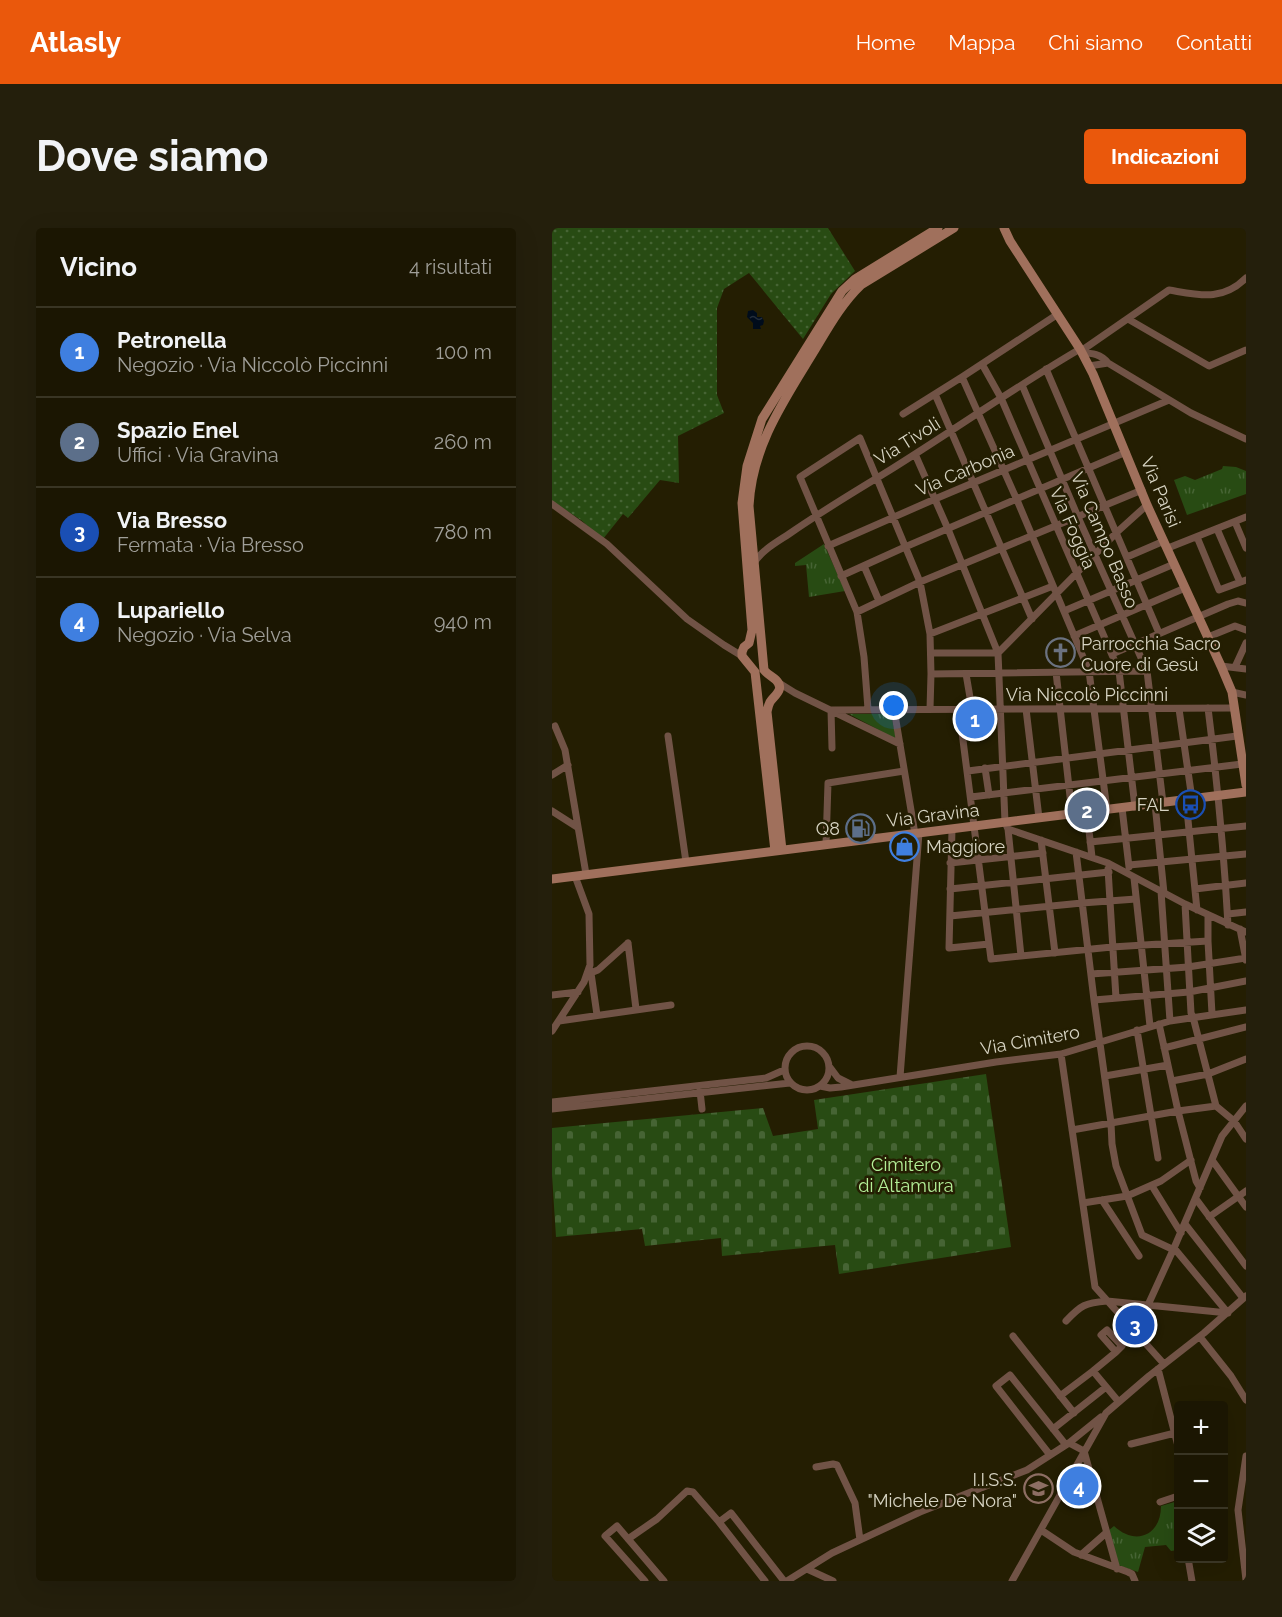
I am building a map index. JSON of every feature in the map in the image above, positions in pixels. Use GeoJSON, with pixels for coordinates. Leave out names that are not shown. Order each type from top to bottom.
{"type":"FeatureCollection","features":[{"type":"Feature","properties":{"kind":"main road"},"geometry":{"type":"LineString","coordinates":[[778,850],[755,672],[745,649],[752,630],[742,503],[747,466],[762,419],[842,291],[855,279],[938,228]]}},
{"type":"Feature","properties":{"kind":"main road"},"geometry":{"type":"LineString","coordinates":[[778,850],[767,712],[779,692],[779,683],[764,670],[749,506],[750,490],[759,452],[766,433],[785,398],[849,298],[861,285],[954,228]]}},
{"type":"Feature","properties":{"kind":"main road","name":"Via Parisi"},"geometry":{"type":"LineString","coordinates":[[1003,228],[1089,366],[1148,505],[1221,666],[1232,692],[1246,785]]}},
{"type":"Feature","properties":{"kind":"main road"},"geometry":{"type":"LineString","coordinates":[[745,649],[755,642],[761,646]]}},
{"type":"Feature","properties":{"kind":"main road"},"geometry":{"type":"LineString","coordinates":[[758,692],[765,699],[775,697]]}},
{"type":"Feature","properties":{"kind":"main road","name":"Via Gravina"},"geometry":{"type":"LineString","coordinates":[[552,879],[974,826],[1006,826],[1039,818],[1246,792]]}},
{"type":"Feature","properties":{"kind":"street","name":"Via Tivoli"},"geometry":{"type":"LineString","coordinates":[[754,563],[771,546],[815,516],[1046,369],[1081,351],[1169,290],[1202,295],[1218,294],[1229,292],[1246,278]]}},
{"type":"Feature","properties":{"kind":"street"},"geometry":{"type":"LineString","coordinates":[[903,414],[1058,314]]}},
{"type":"Feature","properties":{"kind":"street"},"geometry":{"type":"LineString","coordinates":[[1128,318],[1209,366],[1246,350]]}},
{"type":"Feature","properties":{"kind":"street"},"geometry":{"type":"LineString","coordinates":[[1081,351],[1096,353],[1108,363],[1191,413],[1246,439]]}},
{"type":"Feature","properties":{"kind":"street"},"geometry":{"type":"LineString","coordinates":[[1089,366],[1108,363]]}},
{"type":"Feature","properties":{"kind":"street","name":"Via Foggia"},"geometry":{"type":"LineString","coordinates":[[982,364],[1001,398],[1119,671],[1135,807]]}},
{"type":"Feature","properties":{"kind":"street"},"geometry":{"type":"LineString","coordinates":[[1046,369],[1160,633]]}},
{"type":"Feature","properties":{"kind":"street"},"geometry":{"type":"LineString","coordinates":[[962,377],[1089,671],[1107,810]]}},
{"type":"Feature","properties":{"kind":"street","name":"Via Campo Basso"},"geometry":{"type":"LineString","coordinates":[[1022,385],[1094,555],[1147,671],[1159,774],[1158,834],[1170,1021]]}},
{"type":"Feature","properties":{"kind":"street"},"geometry":{"type":"LineString","coordinates":[[936,394],[1032,619]]}},
{"type":"Feature","properties":{"kind":"street","name":"Via Carbonia"},"geometry":{"type":"LineString","coordinates":[[828,546],[1169,400]]}},
{"type":"Feature","properties":{"kind":"street"},"geometry":{"type":"LineString","coordinates":[[868,709],[864,657],[857,612],[800,477],[860,438],[920,582],[930,634],[930,709]]}},
{"type":"Feature","properties":{"kind":"street"},"geometry":{"type":"LineString","coordinates":[[841,576],[1126,452]]}},
{"type":"Feature","properties":{"kind":"street"},"geometry":{"type":"LineString","coordinates":[[915,454],[998,653],[1006,826],[1021,956]]}},
{"type":"Feature","properties":{"kind":"street"},"geometry":{"type":"LineString","coordinates":[[857,612],[920,582],[1142,490]]}},
{"type":"Feature","properties":{"kind":"street"},"geometry":{"type":"LineString","coordinates":[[552,504],[607,544],[687,619],[728,648],[745,649]]}},
{"type":"Feature","properties":{"kind":"street"},"geometry":{"type":"LineString","coordinates":[[931,653],[998,653],[1116,533],[1148,505]]}},
{"type":"Feature","properties":{"kind":"street"},"geometry":{"type":"LineString","coordinates":[[1127,556],[1197,537],[1246,518]]}},
{"type":"Feature","properties":{"kind":"street"},"geometry":{"type":"LineString","coordinates":[[1235,522],[1246,548]]}},
{"type":"Feature","properties":{"kind":"street"},"geometry":{"type":"LineString","coordinates":[[1197,537],[1219,590],[1243,581],[1218,529]]}},
{"type":"Feature","properties":{"kind":"street"},"geometry":{"type":"LineString","coordinates":[[752,541],[760,546],[771,546]]}},
{"type":"Feature","properties":{"kind":"street"},"geometry":{"type":"LineString","coordinates":[[1064,611],[1174,564]]}},
{"type":"Feature","properties":{"kind":"street"},"geometry":{"type":"LineString","coordinates":[[864,566],[879,601]]}},
{"type":"Feature","properties":{"kind":"street"},"geometry":{"type":"LineString","coordinates":[[930,634],[1053,586]]}},
{"type":"Feature","properties":{"kind":"street"},"geometry":{"type":"LineString","coordinates":[[1074,636],[1185,588]]}},
{"type":"Feature","properties":{"kind":"street"},"geometry":{"type":"LineString","coordinates":[[1112,654],[1235,601],[1246,603]]}},
{"type":"Feature","properties":{"kind":"street"},"geometry":{"type":"LineString","coordinates":[[1208,637],[1235,626],[1246,630]]}},
{"type":"Feature","properties":{"kind":"street"},"geometry":{"type":"LineString","coordinates":[[1235,667],[1246,643]]}},
{"type":"Feature","properties":{"kind":"street"},"geometry":{"type":"LineString","coordinates":[[1221,666],[1246,669]]}},
{"type":"Feature","properties":{"kind":"street"},"geometry":{"type":"LineString","coordinates":[[931,674],[1147,671]]}},
{"type":"Feature","properties":{"kind":"street"},"geometry":{"type":"LineString","coordinates":[[1056,672],[1072,814]]}},
{"type":"Feature","properties":{"kind":"street"},"geometry":{"type":"LineString","coordinates":[[966,674],[972,709]]}},
{"type":"Feature","properties":{"kind":"street"},"geometry":{"type":"LineString","coordinates":[[779,683],[900,744]]}},
{"type":"Feature","properties":{"kind":"street"},"geometry":{"type":"LineString","coordinates":[[1232,692],[1246,695]]}},
{"type":"Feature","properties":{"kind":"street"},"geometry":{"type":"LineString","coordinates":[[775,697],[795,693]]}},
{"type":"Feature","properties":{"kind":"street"},"geometry":{"type":"LineString","coordinates":[[1208,708],[1227,885],[1228,924]]}},
{"type":"Feature","properties":{"kind":"street","name":"Via Niccolò Piccinni"},"geometry":{"type":"LineString","coordinates":[[831,710],[1234,708]]}},
{"type":"Feature","properties":{"kind":"street"},"geometry":{"type":"LineString","coordinates":[[894,709],[917,833],[900,1077]]}},
{"type":"Feature","properties":{"kind":"street"},"geometry":{"type":"LineString","coordinates":[[959,709],[991,959],[1112,947],[1208,941]]}},
{"type":"Feature","properties":{"kind":"street"},"geometry":{"type":"LineString","coordinates":[[1026,709],[1039,818]]}},
{"type":"Feature","properties":{"kind":"street"},"geometry":{"type":"LineString","coordinates":[[1179,709],[1188,770],[1190,832],[1197,909]]}},
{"type":"Feature","properties":{"kind":"street"},"geometry":{"type":"LineString","coordinates":[[831,710],[832,748]]}},
{"type":"Feature","properties":{"kind":"street"},"geometry":{"type":"LineString","coordinates":[[555,726],[563,742],[586,874]]}},
{"type":"Feature","properties":{"kind":"street"},"geometry":{"type":"LineString","coordinates":[[668,736],[686,862]]}},
{"type":"Feature","properties":{"kind":"street"},"geometry":{"type":"LineString","coordinates":[[968,771],[1238,736]]}},
{"type":"Feature","properties":{"kind":"street"},"geometry":{"type":"LineString","coordinates":[[970,797],[1216,767],[1243,759]]}},
{"type":"Feature","properties":{"kind":"street"},"geometry":{"type":"LineString","coordinates":[[552,775],[567,765]]}},
{"type":"Feature","properties":{"kind":"street"},"geometry":{"type":"LineString","coordinates":[[985,768],[989,795]]}},
{"type":"Feature","properties":{"kind":"street"},"geometry":{"type":"LineString","coordinates":[[826,844],[828,783],[904,771]]}},
{"type":"Feature","properties":{"kind":"street"},"geometry":{"type":"LineString","coordinates":[[1122,808],[1136,899],[1150,1026]]}},
{"type":"Feature","properties":{"kind":"street"},"geometry":{"type":"LineString","coordinates":[[552,811],[577,827]]}},
{"type":"Feature","properties":{"kind":"street"},"geometry":{"type":"LineString","coordinates":[[1087,813],[1092,857]]}},
{"type":"Feature","properties":{"kind":"street"},"geometry":{"type":"LineString","coordinates":[[1006,826],[1108,863],[1185,904],[1243,931],[1246,959],[1188,968],[1091,974]]}},
{"type":"Feature","properties":{"kind":"street"},"geometry":{"type":"LineString","coordinates":[[1090,842],[1246,826]]}},
{"type":"Feature","properties":{"kind":"street"},"geometry":{"type":"LineString","coordinates":[[952,829],[949,948],[989,944]]}},
{"type":"Feature","properties":{"kind":"street"},"geometry":{"type":"LineString","coordinates":[[1041,840],[1055,953]]}},
{"type":"Feature","properties":{"kind":"street"},"geometry":{"type":"LineString","coordinates":[[1076,852],[1116,1166],[1142,1235],[1174,1249],[1228,1312]]}},
{"type":"Feature","properties":{"kind":"street"},"geometry":{"type":"LineString","coordinates":[[950,863],[1042,853]]}},
{"type":"Feature","properties":{"kind":"street"},"geometry":{"type":"LineString","coordinates":[[1129,865],[1246,854]]}},
{"type":"Feature","properties":{"kind":"street"},"geometry":{"type":"LineString","coordinates":[[1108,863],[1116,998]]}},
{"type":"Feature","properties":{"kind":"street"},"geometry":{"type":"LineString","coordinates":[[950,889],[1109,872]]}},
{"type":"Feature","properties":{"kind":"street"},"geometry":{"type":"LineString","coordinates":[[575,876],[589,914],[590,973],[597,1015]]}},
{"type":"Feature","properties":{"kind":"street"},"geometry":{"type":"LineString","coordinates":[[1195,889],[1246,883]]}},
{"type":"Feature","properties":{"kind":"street"},"geometry":{"type":"LineString","coordinates":[[950,916],[1136,899]]}},
{"type":"Feature","properties":{"kind":"street"},"geometry":{"type":"LineString","coordinates":[[1185,904],[1191,1013],[1216,1106],[1234,1121],[1246,1139]]}},
{"type":"Feature","properties":{"kind":"street"},"geometry":{"type":"LineString","coordinates":[[1228,914],[1246,912]]}},
{"type":"Feature","properties":{"kind":"street"},"geometry":{"type":"LineString","coordinates":[[1208,915],[1212,1014]]}},
{"type":"Feature","properties":{"kind":"street"},"geometry":{"type":"LineString","coordinates":[[552,1031],[590,973],[597,970],[628,943],[636,1009]]}},
{"type":"Feature","properties":{"kind":"street"},"geometry":{"type":"LineString","coordinates":[[1094,1000],[1189,992],[1246,981]]}},
{"type":"Feature","properties":{"kind":"street"},"geometry":{"type":"LineString","coordinates":[[552,995],[578,992]]}},
{"type":"Feature","properties":{"kind":"street"},"geometry":{"type":"LineString","coordinates":[[559,1021],[671,1005]]}},
{"type":"Feature","properties":{"kind":"street","name":"Via Cimitero"},"geometry":{"type":"LineString","coordinates":[[820,1086],[830,1088],[852,1085],[1061,1053],[1170,1021],[1246,1010]]}},
{"type":"Feature","properties":{"kind":"street"},"geometry":{"type":"LineString","coordinates":[[1158,1024],[1178,1111],[1196,1181],[1200,1188]]}},
{"type":"Feature","properties":{"kind":"street"},"geometry":{"type":"LineString","coordinates":[[1164,1048],[1246,1027]]}},
{"type":"Feature","properties":{"kind":"street"},"geometry":{"type":"LineString","coordinates":[[1137,1030],[1158,1158]]}},
{"type":"Feature","properties":{"kind":"street"},"geometry":{"type":"LineString","coordinates":[[807,1045],[820,1049],[828,1060],[829,1066],[825,1080],[814,1089],[801,1089],[790,1083],[784,1070],[784,1064],[790,1052],[807,1045]]}},
{"type":"Feature","properties":{"kind":"street"},"geometry":{"type":"LineString","coordinates":[[1061,1053],[1095,1284],[1097,1290],[1161,1366],[1174,1428]]}},
{"type":"Feature","properties":{"kind":"street"},"geometry":{"type":"LineString","coordinates":[[1172,1082],[1208,1074],[1246,1059]]}},
{"type":"Feature","properties":{"kind":"street"},"geometry":{"type":"LineString","coordinates":[[1105,1076],[1168,1065]]}},
{"type":"Feature","properties":{"kind":"street"},"geometry":{"type":"LineString","coordinates":[[829,1066],[838,1078],[852,1085]]}},
{"type":"Feature","properties":{"kind":"street"},"geometry":{"type":"LineString","coordinates":[[552,1109],[766,1078],[784,1070]]}},
{"type":"Feature","properties":{"kind":"street"},"geometry":{"type":"LineString","coordinates":[[552,1102],[790,1083]]}},
{"type":"Feature","properties":{"kind":"street"},"geometry":{"type":"LineString","coordinates":[[700,1089],[702,1109]]}},
{"type":"Feature","properties":{"kind":"street"},"geometry":{"type":"LineString","coordinates":[[1072,1130],[1216,1106]]}},
{"type":"Feature","properties":{"kind":"street"},"geometry":{"type":"LineString","coordinates":[[1148,1305],[1222,1136],[1246,1106]]}},
{"type":"Feature","properties":{"kind":"street"},"geometry":{"type":"LineString","coordinates":[[1083,1203],[1127,1196],[1161,1181],[1191,1160]]}},
{"type":"Feature","properties":{"kind":"street"},"geometry":{"type":"LineString","coordinates":[[1212,1160],[1246,1207]]}},
{"type":"Feature","properties":{"kind":"street"},"geometry":{"type":"LineString","coordinates":[[1152,1185],[1181,1233]]}},
{"type":"Feature","properties":{"kind":"street"},"geometry":{"type":"LineString","coordinates":[[1209,1217],[1246,1191]]}},
{"type":"Feature","properties":{"kind":"street"},"geometry":{"type":"LineString","coordinates":[[1196,1199],[1246,1266]]}},
{"type":"Feature","properties":{"kind":"street"},"geometry":{"type":"LineString","coordinates":[[1102,1200],[1139,1256]]}},
{"type":"Feature","properties":{"kind":"street"},"geometry":{"type":"LineString","coordinates":[[719,1522],[731,1513],[786,1581],[832,1553],[920,1512],[1020,1474],[1050,1455],[1106,1413],[1244,1297],[1185,1224]]}},
{"type":"Feature","properties":{"kind":"street"},"geometry":{"type":"LineString","coordinates":[[1066,1322],[1078,1309],[1089,1303],[1107,1301],[1228,1312]]}},
{"type":"Feature","properties":{"kind":"street"},"geometry":{"type":"LineString","coordinates":[[1013,1336],[1074,1413]]}},
{"type":"Feature","properties":{"kind":"street"},"geometry":{"type":"LineString","coordinates":[[1200,1336],[1231,1376],[1246,1400]]}},
{"type":"Feature","properties":{"kind":"street"},"geometry":{"type":"LineString","coordinates":[[1060,1396],[1116,1352]]}},
{"type":"Feature","properties":{"kind":"street"},"geometry":{"type":"LineString","coordinates":[[1093,1371],[1118,1401]]}},
{"type":"Feature","properties":{"kind":"street"},"geometry":{"type":"LineString","coordinates":[[1050,1455],[996,1386],[1011,1376],[1067,1444],[1084,1451]]}},
{"type":"Feature","properties":{"kind":"street"},"geometry":{"type":"LineString","coordinates":[[1053,1429],[1106,1386]]}},
{"type":"Feature","properties":{"kind":"street"},"geometry":{"type":"LineString","coordinates":[[1012,1581],[1106,1413]]}},
{"type":"Feature","properties":{"kind":"street"},"geometry":{"type":"LineString","coordinates":[[1131,1444],[1174,1433]]}},
{"type":"Feature","properties":{"kind":"street"},"geometry":{"type":"LineString","coordinates":[[1084,1451],[1117,1569]]}},
{"type":"Feature","properties":{"kind":"street"},"geometry":{"type":"LineString","coordinates":[[1246,1456],[1238,1500],[1242,1518],[1246,1579]]}},
{"type":"Feature","properties":{"kind":"street"},"geometry":{"type":"LineString","coordinates":[[816,1467],[833,1464],[837,1466],[855,1503],[860,1540]]}},
{"type":"Feature","properties":{"kind":"street"},"geometry":{"type":"LineString","coordinates":[[1238,1500],[1246,1490]]}},
{"type":"Feature","properties":{"kind":"street"},"geometry":{"type":"LineString","coordinates":[[628,1539],[657,1519],[690,1491],[719,1522],[765,1581]]}},
{"type":"Feature","properties":{"kind":"street"},"geometry":{"type":"LineString","coordinates":[[1160,1502],[1174,1498]]}},
{"type":"Feature","properties":{"kind":"street"},"geometry":{"type":"LineString","coordinates":[[655,1570],[643,1580],[605,1536],[617,1526],[655,1570],[663,1581]]}},
{"type":"Feature","properties":{"kind":"street"},"geometry":{"type":"LineString","coordinates":[[1041,1530],[1074,1552],[1132,1574],[1135,1581]]}},
{"type":"Feature","properties":{"kind":"street"},"geometry":{"type":"LineString","coordinates":[[1081,1555],[1106,1533]]}},
{"type":"Feature","properties":{"kind":"street"},"geometry":{"type":"LineString","coordinates":[[624,1557],[635,1547]]}},
{"type":"Feature","properties":{"kind":"street"},"geometry":{"type":"LineString","coordinates":[[1189,1563],[1192,1581]]}},
{"type":"Feature","properties":{"kind":"street"},"geometry":{"type":"LineString","coordinates":[[807,1569],[832,1581]]}},
{"type":"Feature","properties":{"kind":"green space"},"geometry":{"type":"Polygon","coordinates":[[[552,228],[828,228],[855,271],[831,294],[803,339],[749,273],[724,289],[717,308],[717,395],[724,413],[678,436],[679,483],[660,480],[628,518],[623,514],[603,539],[581,520],[552,501],[552,228]]]}},
{"type":"Feature","properties":{"kind":"green space"},"geometry":{"type":"Polygon","coordinates":[[[1223,466],[1246,471],[1246,494],[1187,515],[1174,480],[1185,476],[1195,480],[1222,469],[1223,466]]]}},
{"type":"Feature","properties":{"kind":"green space"},"geometry":{"type":"Polygon","coordinates":[[[824,544],[845,591],[809,597],[806,565],[795,566],[795,563],[824,544]]]}},
{"type":"Feature","properties":{"kind":"green space"},"geometry":{"type":"Polygon","coordinates":[[[849,714],[891,714],[896,739],[849,714]]]}},
{"type":"Feature","properties":{"kind":"green space","name":"Cimitero di Altamura"},"geometry":{"type":"Polygon","coordinates":[[[986,1074],[1011,1247],[839,1274],[835,1245],[722,1256],[721,1238],[645,1246],[642,1229],[556,1237],[552,1128],[763,1108],[773,1136],[818,1129],[814,1100],[986,1074]]]}},
{"type":"Feature","properties":{"kind":"green space"},"geometry":{"type":"Polygon","coordinates":[[[1174,1502],[1174,1551],[1171,1551],[1166,1545],[1145,1547],[1138,1572],[1118,1565],[1108,1531],[1114,1526],[1130,1536],[1145,1535],[1157,1525],[1161,1506],[1174,1502]]]}},
{"type":"Feature","properties":{"kind":"water"},"geometry":{"type":"Polygon","coordinates":[[[753,310],[757,313],[757,317],[762,317],[764,321],[760,326],[761,329],[753,329],[753,323],[747,317],[748,311],[753,310]]]}},
{"type":"Feature","properties":{"kind":"place","name":"Parrocchia Sacro Cuore di Gesù"},"geometry":{"type":"Point","coordinates":[1060,653]}},
{"type":"Feature","properties":{"kind":"place","name":"Petronella"},"geometry":{"type":"Point","coordinates":[975,719]}},
{"type":"Feature","properties":{"kind":"place","name":"FAL"},"geometry":{"type":"Point","coordinates":[1190,804]}},
{"type":"Feature","properties":{"kind":"place","name":"Spazio Enel"},"geometry":{"type":"Point","coordinates":[1087,810]}},
{"type":"Feature","properties":{"kind":"place","name":"Q8"},"geometry":{"type":"Point","coordinates":[861,828]}},
{"type":"Feature","properties":{"kind":"place","name":"Maggiore"},"geometry":{"type":"Point","coordinates":[905,846]}},
{"type":"Feature","properties":{"kind":"place","name":"Via Bresso"},"geometry":{"type":"Point","coordinates":[1135,1325]}},
{"type":"Feature","properties":{"kind":"place","name":"Lupariello"},"geometry":{"type":"Point","coordinates":[1079,1486]}},
{"type":"Feature","properties":{"kind":"place","name":"I.I.S.S. \"Michele De Nora\""},"geometry":{"type":"Point","coordinates":[1038,1489]}}]}
